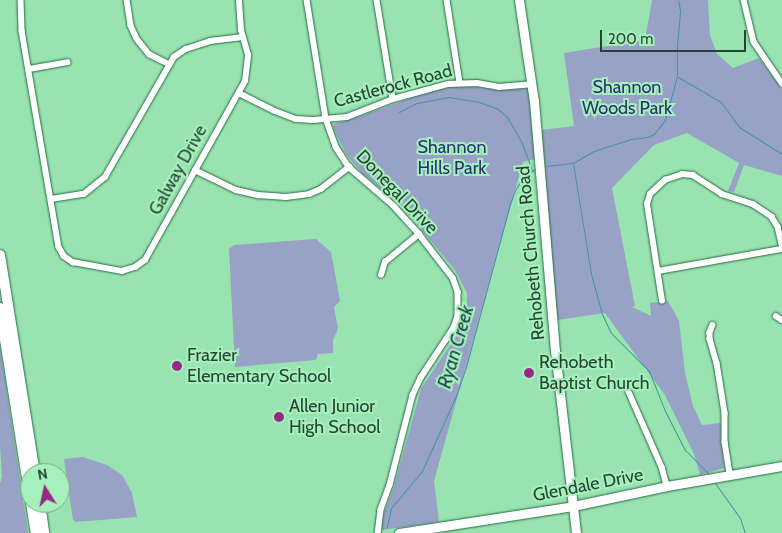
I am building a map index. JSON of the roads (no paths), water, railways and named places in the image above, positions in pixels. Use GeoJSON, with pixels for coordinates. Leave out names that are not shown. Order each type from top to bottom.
{"type":"FeatureCollection","features":[{"type":"Feature","properties":{"kind":"highway"},"geometry":{"type":"LineString","coordinates":[[0,255],[33,463]]}},
{"type":"Feature","properties":{"kind":"highway"},"geometry":{"type":"LineString","coordinates":[[0,308],[25,463]]}},
{"type":"Feature","properties":{"kind":"highway"},"geometry":{"type":"LineString","coordinates":[[33,513],[36,533]]}},
{"type":"Feature","properties":{"kind":"highway"},"geometry":{"type":"LineString","coordinates":[[41,513],[44,533]]}},
{"type":"Feature","properties":{"kind":"street"},"geometry":{"type":"LineString","coordinates":[[21,0],[22,31],[51,198],[84,194],[105,177],[174,57],[186,49],[210,41],[243,37]]}},
{"type":"Feature","properties":{"kind":"street"},"geometry":{"type":"LineString","coordinates":[[127,0],[131,26],[137,39],[149,54],[169,64]]}},
{"type":"Feature","properties":{"kind":"street","name":"Galway Drive"},"geometry":{"type":"LineString","coordinates":[[51,198],[59,247],[64,256],[73,262],[122,271],[136,268],[145,260],[245,81],[248,62],[239,0]]}},
{"type":"Feature","properties":{"kind":"street","name":"Donegal Drive"},"geometry":{"type":"LineString","coordinates":[[307,0],[326,119],[336,147],[348,167],[394,206],[420,234],[453,278],[458,292],[458,316],[454,328],[421,378],[413,395],[390,485],[380,510],[378,533]]}},
{"type":"Feature","properties":{"kind":"street"},"geometry":{"type":"LineString","coordinates":[[377,0],[393,99]]}},
{"type":"Feature","properties":{"kind":"street"},"geometry":{"type":"LineString","coordinates":[[448,0],[460,83]]}},
{"type":"Feature","properties":{"kind":"street","name":"Rehobeth Church Road"},"geometry":{"type":"LineString","coordinates":[[519,0],[531,84],[555,352],[576,533]]}},
{"type":"Feature","properties":{"kind":"street"},"geometry":{"type":"LineString","coordinates":[[744,0],[754,42],[782,83]]}},
{"type":"Feature","properties":{"kind":"street"},"geometry":{"type":"LineString","coordinates":[[29,69],[67,62]]}},
{"type":"Feature","properties":{"kind":"street","name":"Castlerock Road"},"geometry":{"type":"LineString","coordinates":[[239,93],[296,119],[326,119],[347,117],[393,99],[460,83],[499,87],[531,84]]}},
{"type":"Feature","properties":{"kind":"street"},"geometry":{"type":"LineString","coordinates":[[195,170],[236,190],[258,195],[286,197],[309,194],[321,189],[348,167]]}},
{"type":"Feature","properties":{"kind":"street"},"geometry":{"type":"LineString","coordinates":[[662,301],[647,204],[650,194],[657,185],[672,176],[682,174],[693,176],[722,194],[753,204],[763,210],[772,217],[778,227],[782,244]]}},
{"type":"Feature","properties":{"kind":"street"},"geometry":{"type":"LineString","coordinates":[[381,275],[385,262],[420,234]]}},
{"type":"Feature","properties":{"kind":"street"},"geometry":{"type":"LineString","coordinates":[[658,271],[782,249]]}},
{"type":"Feature","properties":{"kind":"street"},"geometry":{"type":"LineString","coordinates":[[713,325],[710,339],[717,363],[725,413],[725,442],[730,474]]}},
{"type":"Feature","properties":{"kind":"street"},"geometry":{"type":"LineString","coordinates":[[629,392],[662,467],[667,486]]}},
{"type":"Feature","properties":{"kind":"street","name":"Glendale Drive"},"geometry":{"type":"LineString","coordinates":[[399,533],[573,506],[667,486],[782,466]]}},
{"type":"Feature","properties":{"kind":"waterway","name":"Ryan Creek"},"geometry":{"type":"LineString","coordinates":[[547,166],[573,163],[594,151],[654,134],[665,120],[677,76],[680,10],[678,0]]}},
{"type":"Feature","properties":{"kind":"waterway"},"geometry":{"type":"LineString","coordinates":[[678,77],[721,102],[739,127],[782,154]]}},
{"type":"Feature","properties":{"kind":"waterway"},"geometry":{"type":"LineString","coordinates":[[399,112],[417,103],[448,97],[479,102],[498,109],[507,117],[522,143],[532,171]]}},
{"type":"Feature","properties":{"kind":"waterway"},"geometry":{"type":"LineString","coordinates":[[573,163],[591,274],[602,314],[611,333],[649,371],[665,411],[685,450],[710,475]]}},
{"type":"Feature","properties":{"kind":"waterway","name":"Ryan Creek"},"geometry":{"type":"LineString","coordinates":[[387,527],[391,508],[422,471],[456,396],[466,367],[510,204],[515,190],[524,176],[535,169]]}},
{"type":"Feature","properties":{"kind":"waterway"},"geometry":{"type":"LineString","coordinates":[[715,483],[740,518],[745,533]]}},
{"type":"Feature","properties":{"kind":"place","name":"Frazier Elementary School"},"geometry":{"type":"Point","coordinates":[177,366]}},
{"type":"Feature","properties":{"kind":"place","name":"Rehobeth Baptist Church"},"geometry":{"type":"Point","coordinates":[529,373]}},
{"type":"Feature","properties":{"kind":"place","name":"Allen Junior High School"},"geometry":{"type":"Point","coordinates":[279,417]}},
{"type":"Feature","properties":{"kind":"park label","name":"Shannon Woods Park"},"geometry":{"type":"Point","coordinates":[627,98]}},
{"type":"Feature","properties":{"kind":"park label","name":"Shannon Hills Park"},"geometry":{"type":"Point","coordinates":[452,158]}}]}
